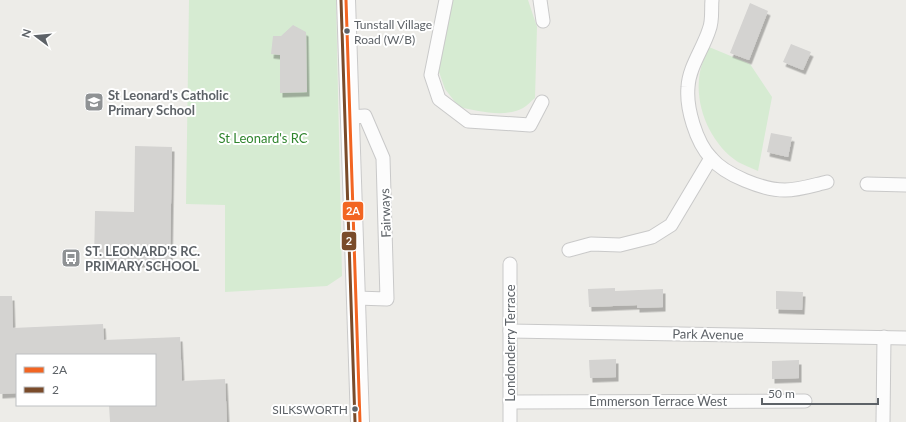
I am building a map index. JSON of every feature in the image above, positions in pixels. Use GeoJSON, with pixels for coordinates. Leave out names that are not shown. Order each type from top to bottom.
{"type":"FeatureCollection","features":[{"type":"Feature","properties":{"kind":"street"},"geometry":{"type":"LineString","coordinates":[[346,0],[360,422]]}},
{"type":"Feature","properties":{"kind":"street"},"geometry":{"type":"LineString","coordinates":[[446,0],[431,75],[439,100],[468,121],[530,125],[542,102]]}},
{"type":"Feature","properties":{"kind":"street"},"geometry":{"type":"LineString","coordinates":[[540,0],[543,21]]}},
{"type":"Feature","properties":{"kind":"street"},"geometry":{"type":"LineString","coordinates":[[712,0],[710,29],[693,67],[688,86],[689,104],[695,134],[711,158],[728,171],[744,180],[762,187],[785,190],[827,182]]}},
{"type":"Feature","properties":{"kind":"street","name":"Fairways"},"geometry":{"type":"LineString","coordinates":[[349,117],[365,116],[383,158],[387,299],[356,298]]}},
{"type":"Feature","properties":{"kind":"street"},"geometry":{"type":"LineString","coordinates":[[569,250],[591,244],[620,245],[652,237],[671,225],[711,158]]}},
{"type":"Feature","properties":{"kind":"street"},"geometry":{"type":"LineString","coordinates":[[867,184],[906,185]]}},
{"type":"Feature","properties":{"kind":"street","name":"Londonderry Terrace"},"geometry":{"type":"LineString","coordinates":[[510,264],[510,422]]}},
{"type":"Feature","properties":{"kind":"street","name":"Park Avenue"},"geometry":{"type":"LineString","coordinates":[[510,331],[906,338]]}},
{"type":"Feature","properties":{"kind":"street"},"geometry":{"type":"LineString","coordinates":[[883,422],[884,337]]}},
{"type":"Feature","properties":{"kind":"street","name":"Emmerson Terrace West"},"geometry":{"type":"LineString","coordinates":[[510,402],[805,401]]}},
{"type":"Feature","properties":{"kind":"green space","name":"St Leonard's RC"},"geometry":{"type":"Polygon","coordinates":[[[189,0],[336,0],[342,276],[327,286],[225,292],[225,205],[186,204],[189,0]]]}},
{"type":"Feature","properties":{"kind":"green space"},"geometry":{"type":"Polygon","coordinates":[[[450,0],[528,0],[537,27],[535,98],[524,107],[508,113],[491,113],[459,107],[445,89],[438,69],[450,0]]]}},
{"type":"Feature","properties":{"kind":"green space"},"geometry":{"type":"Polygon","coordinates":[[[709,47],[750,64],[772,97],[758,171],[738,162],[729,155],[713,136],[703,114],[700,103],[699,79],[700,71],[709,47]]]}},
{"type":"Feature","properties":{"kind":"building"},"geometry":{"type":"Polygon","coordinates":[[[750,3],[768,11],[749,60],[730,53],[750,3]]]}},
{"type":"Feature","properties":{"kind":"building","name":"St Leonard's RC"},"geometry":{"type":"Polygon","coordinates":[[[293,25],[306,32],[307,92],[280,93],[280,55],[271,54],[273,36],[281,36],[293,25]]]}},
{"type":"Feature","properties":{"kind":"building"},"geometry":{"type":"Polygon","coordinates":[[[791,44],[811,52],[803,70],[783,62],[791,44]]]}},
{"type":"Feature","properties":{"kind":"building"},"geometry":{"type":"Polygon","coordinates":[[[771,133],[792,137],[788,157],[767,152],[771,133]]]}},
{"type":"Feature","properties":{"kind":"building"},"geometry":{"type":"Polygon","coordinates":[[[135,146],[172,147],[170,263],[94,263],[95,211],[134,212],[135,146]]]}},
{"type":"Feature","properties":{"kind":"building"},"geometry":{"type":"Polygon","coordinates":[[[615,288],[615,291],[663,289],[663,307],[637,308],[637,305],[589,307],[588,289],[615,288]]]}},
{"type":"Feature","properties":{"kind":"building"},"geometry":{"type":"Polygon","coordinates":[[[776,291],[803,292],[802,310],[776,309],[776,291]]]}},
{"type":"Feature","properties":{"kind":"building"},"geometry":{"type":"Polygon","coordinates":[[[0,296],[12,296],[13,328],[103,324],[104,340],[180,337],[182,381],[225,379],[227,422],[110,422],[109,406],[156,406],[156,354],[16,354],[16,393],[0,394],[0,296]]]}},
{"type":"Feature","properties":{"kind":"building"},"geometry":{"type":"Polygon","coordinates":[[[616,359],[616,377],[590,378],[589,360],[616,359]]]}},
{"type":"Feature","properties":{"kind":"building"},"geometry":{"type":"Polygon","coordinates":[[[799,360],[799,378],[772,379],[772,361],[799,360]]]}},
{"type":"Feature","properties":{"kind":"transit line","name":"2"},"geometry":{"type":"LineString","coordinates":[[341,0],[355,422]]}},
{"type":"Feature","properties":{"kind":"transit line","name":"2A"},"geometry":{"type":"LineString","coordinates":[[346,0],[360,422]]}},
{"type":"Feature","properties":{"kind":"place","name":"Tunstall Village Road (W/B)"},"geometry":{"type":"Point","coordinates":[347,31]}},
{"type":"Feature","properties":{"kind":"place","name":"St Leonard's Catholic Primary School"},"geometry":{"type":"Point","coordinates":[94,102]}},
{"type":"Feature","properties":{"kind":"place","name":"ST. LEONARD'S RC. PRIMARY SCHOOL"},"geometry":{"type":"Point","coordinates":[71,258]}},
{"type":"Feature","properties":{"kind":"place","name":"SILKSWORTH"},"geometry":{"type":"Point","coordinates":[355,409]}}]}
